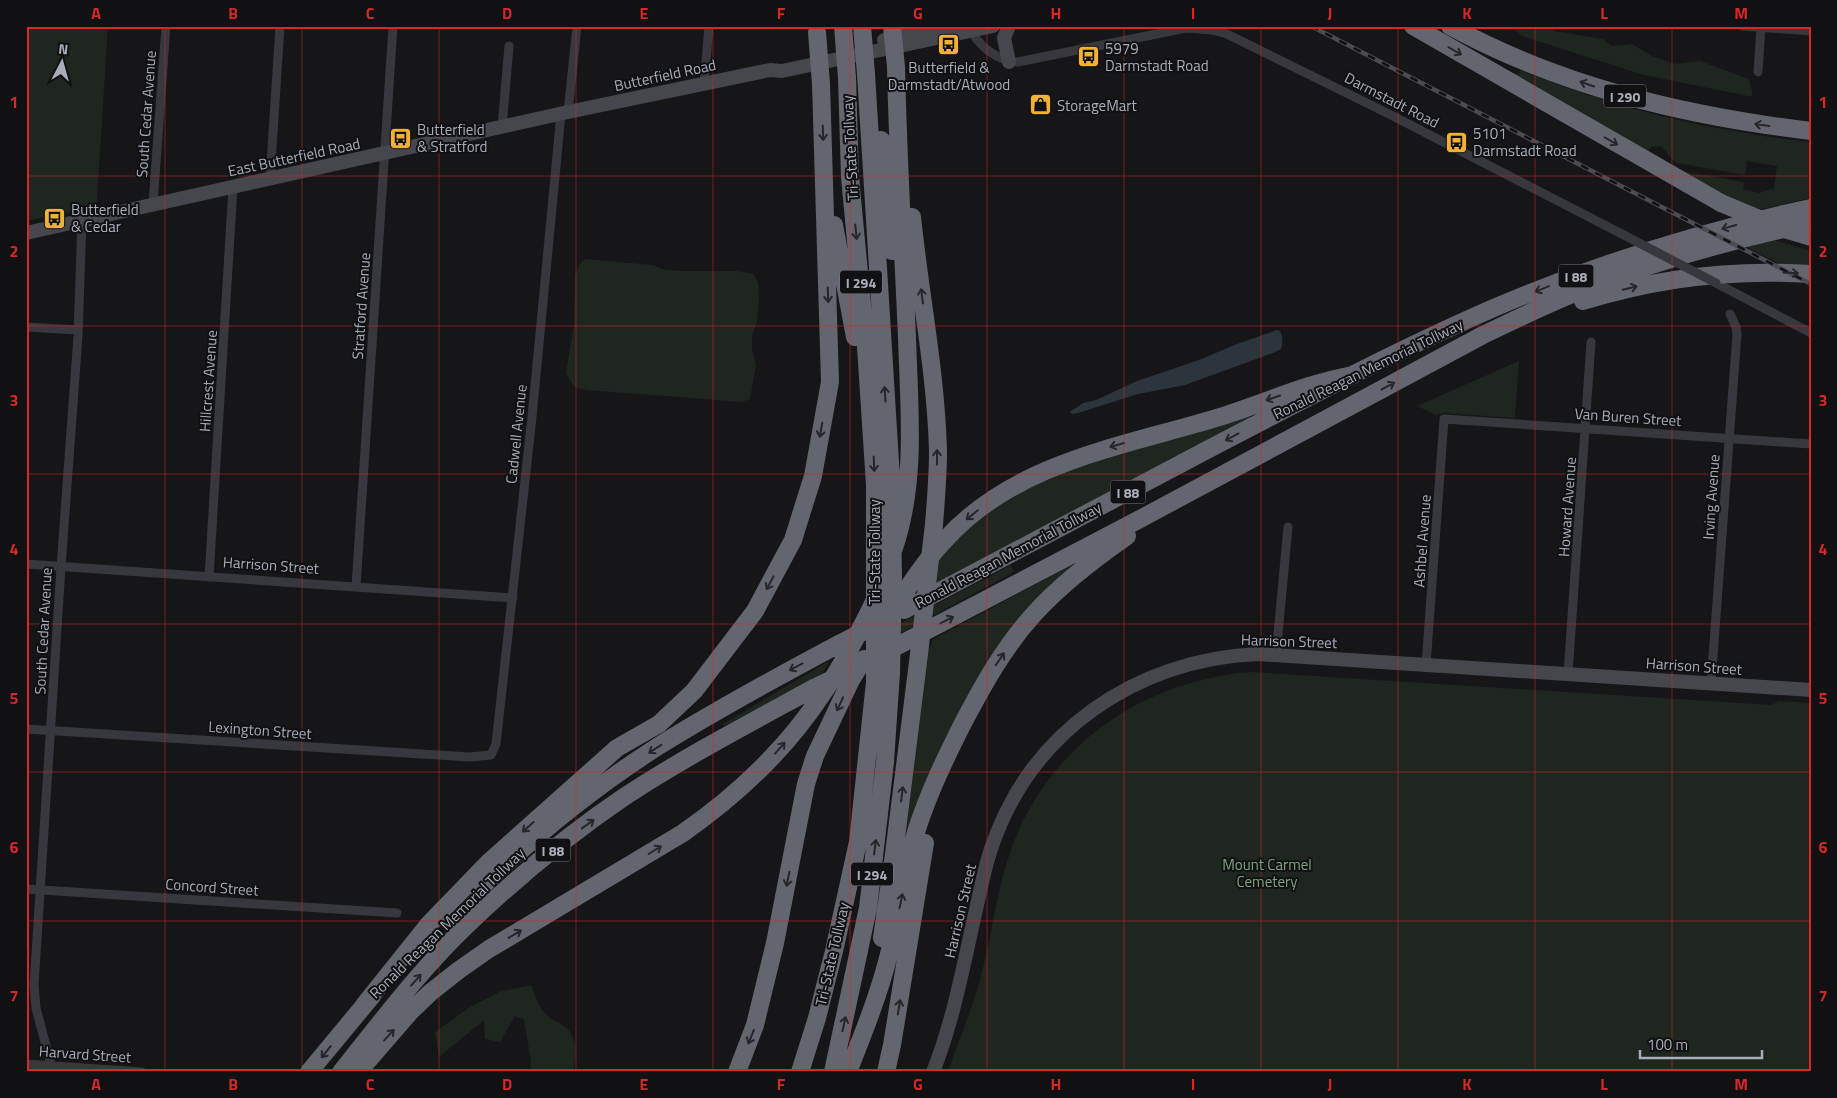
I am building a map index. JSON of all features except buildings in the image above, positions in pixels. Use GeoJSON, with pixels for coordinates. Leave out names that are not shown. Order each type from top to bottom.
{"type":"FeatureCollection","features":[{"type":"Feature","properties":{"kind":"highway","name":"Tri-State Tollway"},"geometry":{"type":"LineString","coordinates":[[800,1072],[817,1018],[834,951],[858,842],[874,682],[874,485],[870,402],[850,177],[847,78],[843,26]]}},
{"type":"Feature","properties":{"kind":"highway","name":"Tri-State Tollway"},"geometry":{"type":"LineString","coordinates":[[834,1072],[868,908],[885,762],[891,673],[893,576],[891,478],[870,73],[862,26]]}},
{"type":"Feature","properties":{"kind":"highway"},"geometry":{"type":"LineString","coordinates":[[871,26],[870,73],[903,361],[909,393]]}},
{"type":"Feature","properties":{"kind":"highway"},"geometry":{"type":"LineString","coordinates":[[857,1048],[871,995],[882,939],[894,854],[934,524],[938,468],[936,427],[892,26]]}},
{"type":"Feature","properties":{"kind":"highway"},"geometry":{"type":"LineString","coordinates":[[1413,26],[1661,171],[1720,203],[1778,227],[1811,237]]}},
{"type":"Feature","properties":{"kind":"highway","name":"I 290"},"geometry":{"type":"LineString","coordinates":[[1450,26],[1499,50],[1616,93],[1700,114],[1811,131]]}},
{"type":"Feature","properties":{"kind":"highway"},"geometry":{"type":"LineString","coordinates":[[364,1004],[428,925],[488,863],[617,748],[659,724],[694,691],[755,611],[793,540],[813,476],[830,382],[821,84],[817,29]]}},
{"type":"Feature","properties":{"kind":"highway"},"geometry":{"type":"LineString","coordinates":[[358,1072],[410,1012],[459,970],[489,949],[655,850],[709,815],[760,769],[796,729],[822,696],[851,647],[879,591],[903,518],[908,483],[910,424],[896,67]]}},
{"type":"Feature","properties":{"kind":"highway"},"geometry":{"type":"LineString","coordinates":[[824,173],[856,340],[870,402]]}},
{"type":"Feature","properties":{"kind":"highway","name":"Ronald Reagan Memorial Tollway"},"geometry":{"type":"LineString","coordinates":[[309,1072],[364,1004],[493,875],[586,797],[655,748],[689,727],[839,644],[1353,375],[1497,307],[1635,255],[1703,235],[1811,208]]}},
{"type":"Feature","properties":{"kind":"highway","name":"Ronald Reagan Memorial Tollway"},"geometry":{"type":"LineString","coordinates":[[341,1072],[390,1010],[429,965],[472,921],[537,863],[578,831],[661,774],[814,688],[873,659],[1483,335],[1559,300],[1633,272],[1751,237],[1811,223]]}},
{"type":"Feature","properties":{"kind":"highway"},"geometry":{"type":"LineString","coordinates":[[1483,335],[1610,293],[1654,283],[1722,274],[1766,272],[1811,274]]}},
{"type":"Feature","properties":{"kind":"highway"},"geometry":{"type":"LineString","coordinates":[[736,1072],[755,1025],[775,943],[803,798],[816,756],[851,680],[911,583],[944,541],[974,513],[1006,491],[1064,463],[1095,451],[1223,416],[1329,379],[1353,375]]}},
{"type":"Feature","properties":{"kind":"highway"},"geometry":{"type":"LineString","coordinates":[[848,1072],[881,985],[917,830],[936,777],[984,683],[1034,613],[1056,592],[1109,548],[1188,500],[1221,475]]}},
{"type":"Feature","properties":{"kind":"highway"},"geometry":{"type":"LineString","coordinates":[[886,1072],[926,835],[943,775],[957,735]]}},
{"type":"Feature","properties":{"kind":"main road","name":"Butterfield Road"},"geometry":{"type":"LineString","coordinates":[[770,70],[780,64],[942,26]]}},
{"type":"Feature","properties":{"kind":"main road","name":"Butterfield Road"},"geometry":{"type":"LineString","coordinates":[[565,113],[770,70],[782,71],[970,28],[993,26]]}},
{"type":"Feature","properties":{"kind":"main road"},"geometry":{"type":"LineString","coordinates":[[1009,26],[1004,38],[1009,62]]}},
{"type":"Feature","properties":{"kind":"main road","name":"East Butterfield Road"},"geometry":{"type":"LineString","coordinates":[[26,233],[565,113]]}},
{"type":"Feature","properties":{"kind":"main road","name":"Harrison Street"},"geometry":{"type":"LineString","coordinates":[[933,1072],[942,1048],[961,979],[991,849],[1016,793],[1051,747],[1072,727],[1099,706],[1142,681],[1166,671],[1210,659],[1240,655],[1276,655],[1811,690]]}},
{"type":"Feature","properties":{"kind":"street","name":"South Cedar Avenue"},"geometry":{"type":"LineString","coordinates":[[153,204],[166,26]]}},
{"type":"Feature","properties":{"kind":"street"},"geometry":{"type":"LineString","coordinates":[[270,178],[280,26]]}},
{"type":"Feature","properties":{"kind":"street","name":"Stratford Avenue"},"geometry":{"type":"LineString","coordinates":[[356,587],[393,26]]}},
{"type":"Feature","properties":{"kind":"street","name":"Cadwell Avenue"},"geometry":{"type":"LineString","coordinates":[[491,755],[496,744],[565,113],[577,26]]}},
{"type":"Feature","properties":{"kind":"street"},"geometry":{"type":"LineString","coordinates":[[704,84],[709,26]]}},
{"type":"Feature","properties":{"kind":"street"},"geometry":{"type":"LineString","coordinates":[[1742,26],[1811,31]]}},
{"type":"Feature","properties":{"kind":"street"},"geometry":{"type":"LineString","coordinates":[[1758,72],[1761,27]]}},
{"type":"Feature","properties":{"kind":"street"},"geometry":{"type":"LineString","coordinates":[[970,28],[991,53],[1009,62]]}},
{"type":"Feature","properties":{"kind":"street","name":"Darmstadt Road"},"geometry":{"type":"LineString","coordinates":[[1009,62],[1029,61],[1171,30],[1199,28],[1218,31],[1240,39],[1390,114],[1811,333]]}},
{"type":"Feature","properties":{"kind":"street"},"geometry":{"type":"LineString","coordinates":[[502,127],[509,46]]}},
{"type":"Feature","properties":{"kind":"street","name":"Hillcrest Avenue"},"geometry":{"type":"LineString","coordinates":[[209,577],[233,187]]}},
{"type":"Feature","properties":{"kind":"street","name":"South Cedar Avenue"},"geometry":{"type":"LineString","coordinates":[[52,1069],[36,1008],[34,985],[78,330],[82,220]]}},
{"type":"Feature","properties":{"kind":"street","name":"Irving Avenue"},"geometry":{"type":"LineString","coordinates":[[1711,683],[1737,334],[1730,314]]}},
{"type":"Feature","properties":{"kind":"street"},"geometry":{"type":"LineString","coordinates":[[26,327],[78,330]]}},
{"type":"Feature","properties":{"kind":"street","name":"Howard Avenue"},"geometry":{"type":"LineString","coordinates":[[1568,674],[1591,342]]}},
{"type":"Feature","properties":{"kind":"street","name":"Van Buren Street"},"geometry":{"type":"LineString","coordinates":[[1444,419],[1811,444]]}},
{"type":"Feature","properties":{"kind":"street","name":"Ashbel Avenue"},"geometry":{"type":"LineString","coordinates":[[1426,665],[1444,419]]}},
{"type":"Feature","properties":{"kind":"street"},"geometry":{"type":"LineString","coordinates":[[1276,655],[1288,527]]}},
{"type":"Feature","properties":{"kind":"street","name":"Harrison Street"},"geometry":{"type":"LineString","coordinates":[[26,564],[513,598]]}},
{"type":"Feature","properties":{"kind":"street","name":"Lexington Street"},"geometry":{"type":"LineString","coordinates":[[26,729],[470,757],[491,755]]}},
{"type":"Feature","properties":{"kind":"street","name":"Concord Street"},"geometry":{"type":"LineString","coordinates":[[26,889],[397,913]]}},
{"type":"Feature","properties":{"kind":"street","name":"Harvard Street"},"geometry":{"type":"LineString","coordinates":[[26,1064],[52,1069],[142,1072]]}},
{"type":"Feature","properties":{"kind":"green space"},"geometry":{"type":"Polygon","coordinates":[[[26,26],[108,26],[98,207],[26,221],[26,26]]]}},
{"type":"Feature","properties":{"kind":"green space"},"geometry":{"type":"Polygon","coordinates":[[[1511,26],[1551,26],[1555,31],[1603,39],[1611,46],[1632,44],[1652,56],[1675,64],[1700,61],[1749,79],[1753,97],[1644,75],[1522,36],[1511,26]]]}},
{"type":"Feature","properties":{"kind":"green space"},"geometry":{"type":"Polygon","coordinates":[[[1520,70],[1592,96],[1699,125],[1811,142],[1811,198],[1757,210],[1706,186],[1680,171],[1744,182],[1743,189],[1759,193],[1774,188],[1777,166],[1747,161],[1745,175],[1677,163],[1661,146],[1651,147],[1647,153],[1513,75],[1514,73],[1519,74],[1520,70]]]}},
{"type":"Feature","properties":{"kind":"green space"},"geometry":{"type":"Polygon","coordinates":[[[1774,240],[1811,251],[1811,269],[1787,267],[1746,247],[1774,240]]]}},
{"type":"Feature","properties":{"kind":"green space"},"geometry":{"type":"Polygon","coordinates":[[[584,259],[652,265],[666,270],[736,271],[754,274],[758,283],[759,299],[757,322],[752,336],[752,350],[756,365],[750,399],[742,402],[587,390],[577,388],[572,384],[566,373],[574,324],[575,275],[584,259]]]}},
{"type":"Feature","properties":{"kind":"green space"},"geometry":{"type":"Polygon","coordinates":[[[1519,361],[1515,418],[1444,413],[1436,415],[1417,406],[1519,361]]]}},
{"type":"Feature","properties":{"kind":"green space"},"geometry":{"type":"Polygon","coordinates":[[[1248,413],[1250,418],[935,583],[939,555],[982,515],[1022,490],[1047,477],[1248,413]]]}},
{"type":"Feature","properties":{"kind":"green space"},"geometry":{"type":"Polygon","coordinates":[[[1077,562],[1078,564],[969,693],[940,750],[905,844],[926,662],[928,648],[931,646],[932,640],[1077,562]]]}},
{"type":"Feature","properties":{"kind":"green space"},"geometry":{"type":"Polygon","coordinates":[[[1011,565],[1014,572],[884,642],[893,627],[1011,565]]]}},
{"type":"Feature","properties":{"kind":"green space"},"geometry":{"type":"Polygon","coordinates":[[[829,661],[822,675],[724,726],[723,724],[829,661]]]}},
{"type":"Feature","properties":{"kind":"green space","name":"Mount Carmel Cemetery"},"geometry":{"type":"Polygon","coordinates":[[[1251,672],[1771,705],[1779,701],[1811,703],[1811,1072],[948,1072],[979,984],[999,893],[1012,847],[1029,811],[1050,778],[1076,749],[1105,724],[1138,704],[1174,688],[1212,678],[1251,672]]]}},
{"type":"Feature","properties":{"kind":"green space"},"geometry":{"type":"Polygon","coordinates":[[[531,985],[543,1011],[550,1018],[569,1030],[572,1035],[575,1047],[573,1072],[530,1072],[531,1062],[524,1020],[515,1016],[500,1042],[485,1039],[484,1020],[439,1057],[435,1032],[470,1007],[499,992],[531,985]]]}},
{"type":"Feature","properties":{"kind":"shaded area"},"geometry":{"type":"Polygon","coordinates":[[[1277,330],[1281,333],[1282,344],[1281,349],[1273,353],[1185,385],[1138,394],[1078,413],[1072,414],[1070,412],[1083,403],[1096,400],[1137,381],[1277,330]]]}},
{"type":"Feature","properties":{"kind":"railway"},"geometry":{"type":"LineString","coordinates":[[1311,26],[1811,284]]}},
{"type":"Feature","properties":{"kind":"place","name":"Butterfield & Darmstadt/Atwood"},"geometry":{"type":"Point","coordinates":[949,44]}},
{"type":"Feature","properties":{"kind":"place","name":"5979 Darmstadt Road"},"geometry":{"type":"Point","coordinates":[1089,57]}},
{"type":"Feature","properties":{"kind":"place","name":"StorageMart"},"geometry":{"type":"Point","coordinates":[1041,105]}},
{"type":"Feature","properties":{"kind":"place","name":"Butterfield & Stratford"},"geometry":{"type":"Point","coordinates":[401,138]}},
{"type":"Feature","properties":{"kind":"place","name":"5101 Darmstadt Road"},"geometry":{"type":"Point","coordinates":[1457,142]}},
{"type":"Feature","properties":{"kind":"place","name":"Butterfield & Cedar"},"geometry":{"type":"Point","coordinates":[55,218]}}]}
